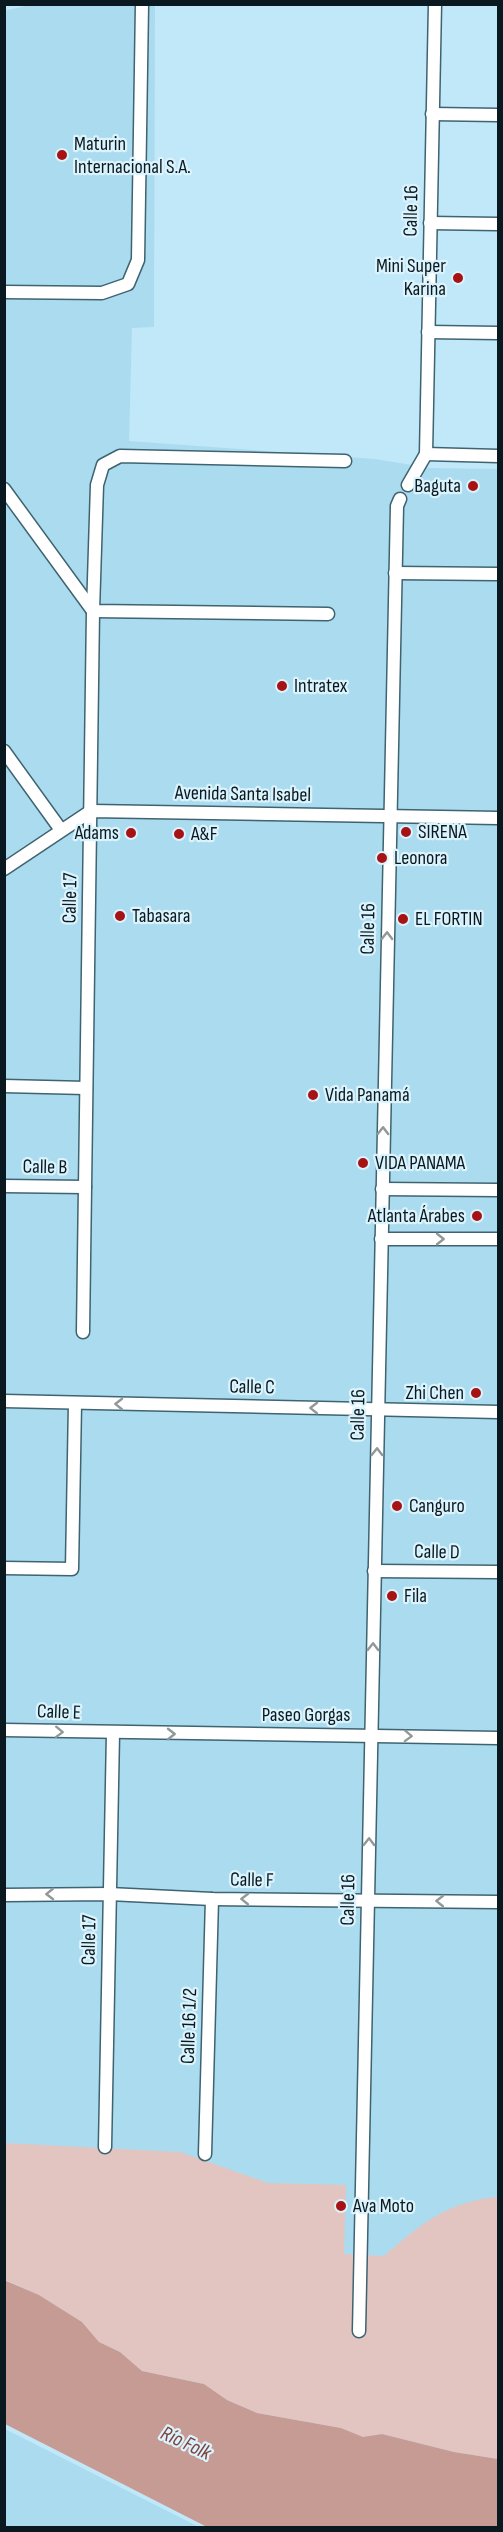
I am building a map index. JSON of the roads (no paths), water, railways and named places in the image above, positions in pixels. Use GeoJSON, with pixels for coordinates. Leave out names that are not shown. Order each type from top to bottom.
{"type":"FeatureCollection","features":[{"type":"Feature","properties":{"kind":"street"},"geometry":{"type":"LineString","coordinates":[[4,292],[102,293],[128,285],[138,260],[142,4]]}},
{"type":"Feature","properties":{"kind":"street","name":"Calle 16"},"geometry":{"type":"LineString","coordinates":[[408,485],[426,454],[435,4]]}},
{"type":"Feature","properties":{"kind":"street"},"geometry":{"type":"LineString","coordinates":[[432,114],[498,115]]}},
{"type":"Feature","properties":{"kind":"street"},"geometry":{"type":"LineString","coordinates":[[430,223],[498,224]]}},
{"type":"Feature","properties":{"kind":"street"},"geometry":{"type":"LineString","coordinates":[[428,332],[498,333]]}},
{"type":"Feature","properties":{"kind":"street"},"geometry":{"type":"LineString","coordinates":[[426,454],[498,456]]}},
{"type":"Feature","properties":{"kind":"street","name":"Calle 17"},"geometry":{"type":"LineString","coordinates":[[82,1332],[93,611],[97,485],[103,465],[120,456],[345,461]]}},
{"type":"Feature","properties":{"kind":"street"},"geometry":{"type":"LineString","coordinates":[[4,489],[93,611],[328,614]]}},
{"type":"Feature","properties":{"kind":"street","name":"Calle 16"},"geometry":{"type":"LineString","coordinates":[[359,2331],[395,573],[397,506],[400,499]]}},
{"type":"Feature","properties":{"kind":"street"},"geometry":{"type":"LineString","coordinates":[[395,573],[498,574]]}},
{"type":"Feature","properties":{"kind":"street"},"geometry":{"type":"LineString","coordinates":[[4,751],[62,830]]}},
{"type":"Feature","properties":{"kind":"street"},"geometry":{"type":"LineString","coordinates":[[4,869],[91,811]]}},
{"type":"Feature","properties":{"kind":"street","name":"Avenida Santa Isabel"},"geometry":{"type":"LineString","coordinates":[[91,811],[498,818]]}},
{"type":"Feature","properties":{"kind":"street"},"geometry":{"type":"LineString","coordinates":[[4,1086],[86,1088]]}},
{"type":"Feature","properties":{"kind":"street","name":"Calle B"},"geometry":{"type":"LineString","coordinates":[[4,1186],[85,1187]]}},
{"type":"Feature","properties":{"kind":"street"},"geometry":{"type":"LineString","coordinates":[[382,1189],[498,1190]]}},
{"type":"Feature","properties":{"kind":"street"},"geometry":{"type":"LineString","coordinates":[[381,1239],[498,1239]]}},
{"type":"Feature","properties":{"kind":"street","name":"Calle C"},"geometry":{"type":"LineString","coordinates":[[4,1401],[498,1412]]}},
{"type":"Feature","properties":{"kind":"street"},"geometry":{"type":"LineString","coordinates":[[4,1568],[72,1569],[75,1403]]}},
{"type":"Feature","properties":{"kind":"street","name":"Calle D"},"geometry":{"type":"LineString","coordinates":[[374,1571],[498,1572]]}},
{"type":"Feature","properties":{"kind":"street","name":"Calle E"},"geometry":{"type":"LineString","coordinates":[[4,1730],[113,1733]]}},
{"type":"Feature","properties":{"kind":"street","name":"Calle 17"},"geometry":{"type":"LineString","coordinates":[[105,2147],[113,1733]]}},
{"type":"Feature","properties":{"kind":"street","name":"Paseo Gorgas"},"geometry":{"type":"LineString","coordinates":[[113,1733],[498,1738]]}},
{"type":"Feature","properties":{"kind":"street","name":"Calle F"},"geometry":{"type":"LineString","coordinates":[[4,1895],[109,1893],[212,1899],[498,1902]]}},
{"type":"Feature","properties":{"kind":"street","name":"Calle 16 1/2"},"geometry":{"type":"LineString","coordinates":[[205,2154],[212,1899]]}},
{"type":"Feature","properties":{"kind":"water","name":"Río Folk"},"geometry":{"type":"Polygon","coordinates":[[[4,2280],[39,2295],[82,2322],[99,2342],[120,2352],[142,2371],[204,2384],[227,2400],[257,2413],[341,2428],[363,2437],[382,2434],[454,2452],[498,2459],[498,2527],[207,2527],[5,2424],[4,2280]]]}},
{"type":"Feature","properties":{"kind":"place","name":"Maturin Internacional S.A."},"geometry":{"type":"Point","coordinates":[62,155]}},
{"type":"Feature","properties":{"kind":"place","name":"Mini Super Karina"},"geometry":{"type":"Point","coordinates":[458,278]}},
{"type":"Feature","properties":{"kind":"place","name":"Baguta"},"geometry":{"type":"Point","coordinates":[473,486]}},
{"type":"Feature","properties":{"kind":"place","name":"Intratex"},"geometry":{"type":"Point","coordinates":[282,686]}},
{"type":"Feature","properties":{"kind":"place","name":"SIRENA"},"geometry":{"type":"Point","coordinates":[406,832]}},
{"type":"Feature","properties":{"kind":"place","name":"Adams"},"geometry":{"type":"Point","coordinates":[131,833]}},
{"type":"Feature","properties":{"kind":"place","name":"A&F"},"geometry":{"type":"Point","coordinates":[179,834]}},
{"type":"Feature","properties":{"kind":"place","name":"Leonora"},"geometry":{"type":"Point","coordinates":[382,858]}},
{"type":"Feature","properties":{"kind":"place","name":"Tabasara"},"geometry":{"type":"Point","coordinates":[120,916]}},
{"type":"Feature","properties":{"kind":"place","name":"EL FORTIN"},"geometry":{"type":"Point","coordinates":[403,919]}},
{"type":"Feature","properties":{"kind":"place","name":"Vida Panamá"},"geometry":{"type":"Point","coordinates":[313,1095]}},
{"type":"Feature","properties":{"kind":"place","name":"VIDA PANAMA"},"geometry":{"type":"Point","coordinates":[363,1163]}},
{"type":"Feature","properties":{"kind":"place","name":"Atlanta Árabes"},"geometry":{"type":"Point","coordinates":[477,1216]}},
{"type":"Feature","properties":{"kind":"place","name":"Zhi Chen"},"geometry":{"type":"Point","coordinates":[476,1393]}},
{"type":"Feature","properties":{"kind":"place","name":"Canguro"},"geometry":{"type":"Point","coordinates":[397,1506]}},
{"type":"Feature","properties":{"kind":"place","name":"Fila"},"geometry":{"type":"Point","coordinates":[392,1596]}},
{"type":"Feature","properties":{"kind":"place","name":"Ava Moto"},"geometry":{"type":"Point","coordinates":[341,2206]}}]}
